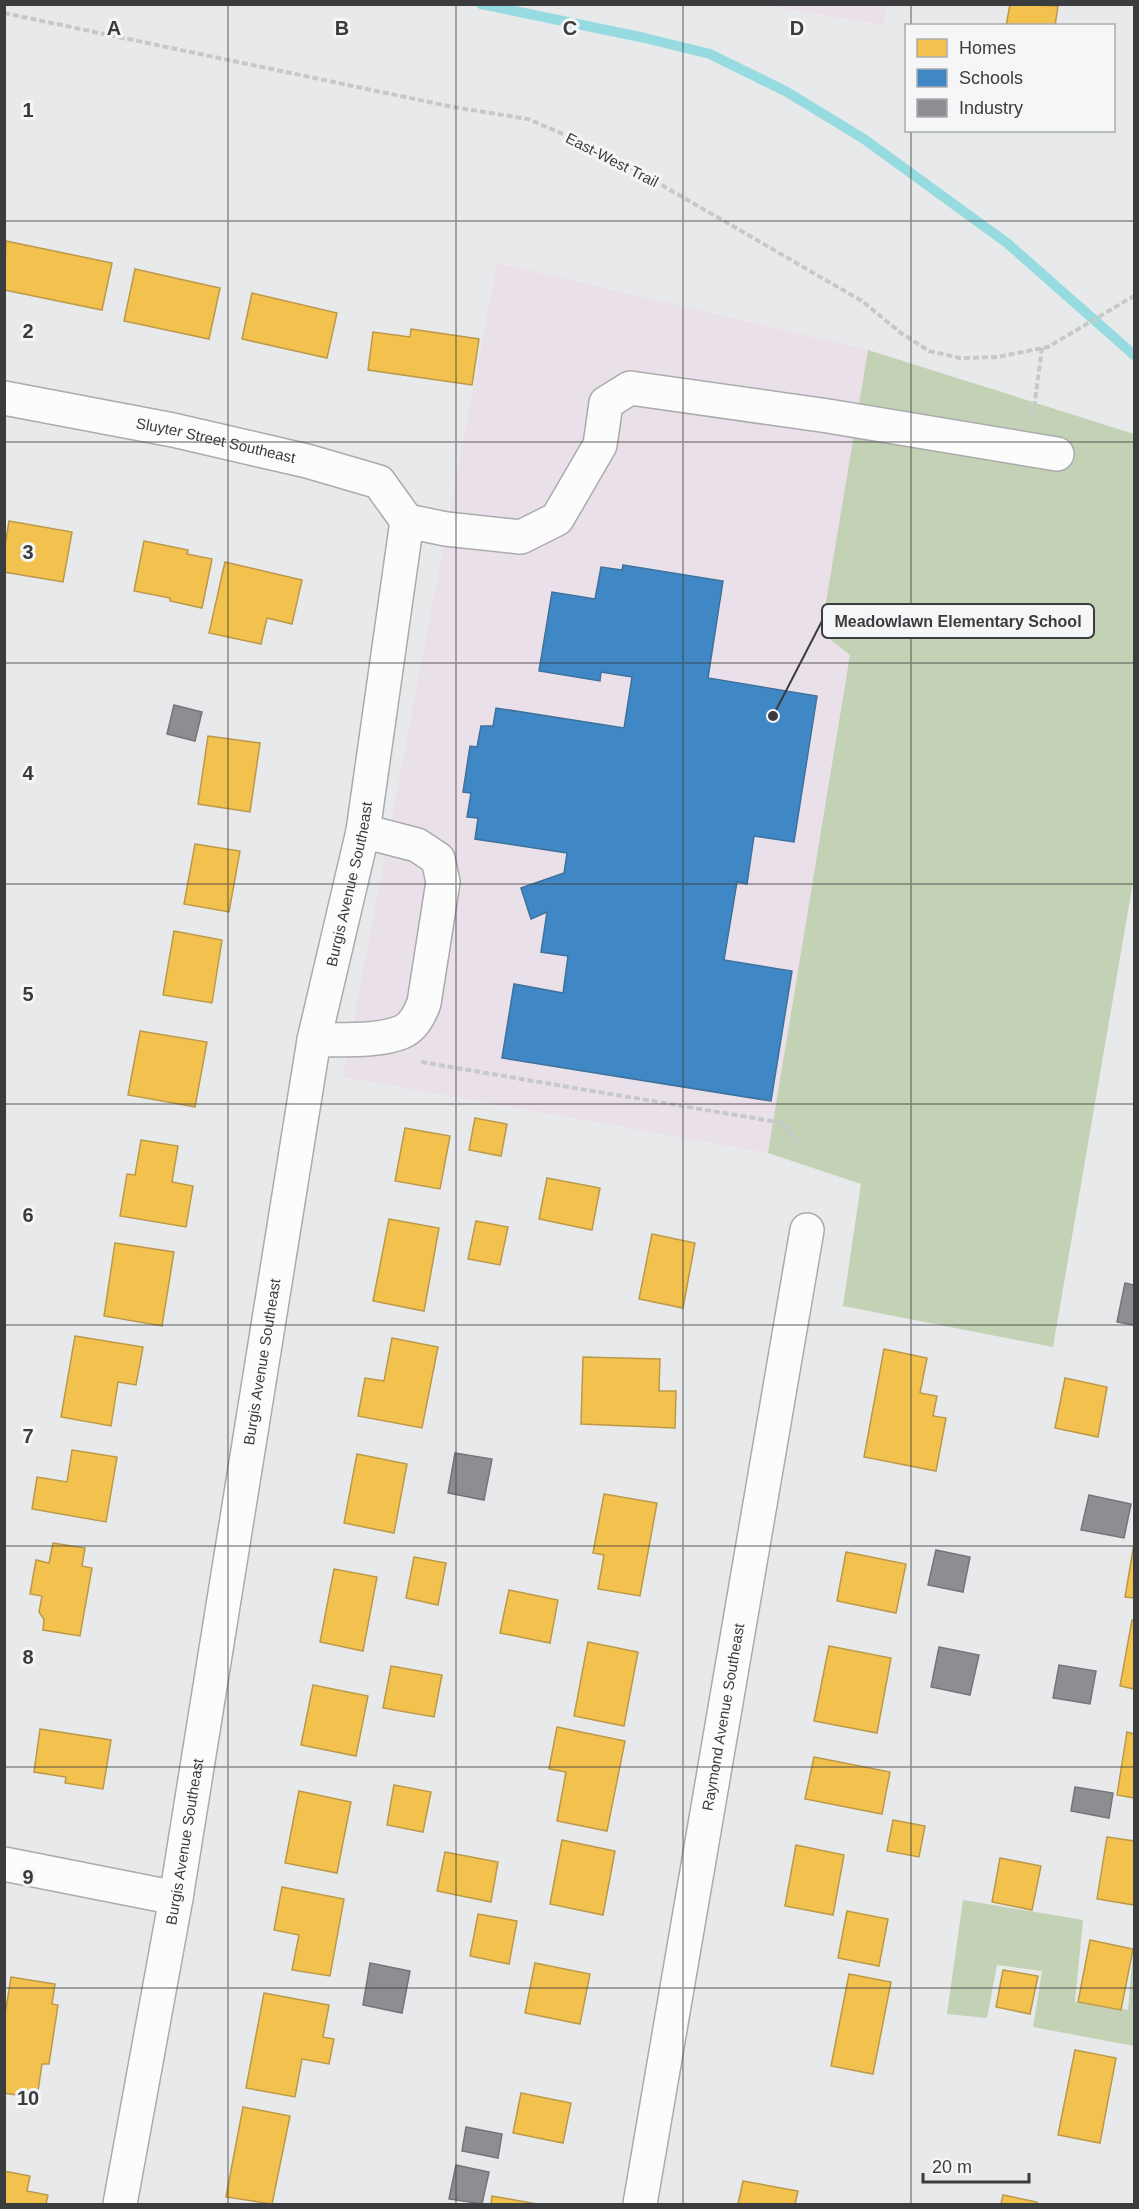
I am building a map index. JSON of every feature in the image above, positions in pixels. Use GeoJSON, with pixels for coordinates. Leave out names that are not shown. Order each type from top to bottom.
{"type":"FeatureCollection","features":[{"type":"Feature","properties":{"kind":"street"},"geometry":{"type":"LineString","coordinates":[[407,521],[446,529],[520,537],[557,519],[600,444],[606,403],[630,388],[828,416],[1042,452]]}},
{"type":"Feature","properties":{"kind":"street","name":"Sluyter Street Southeast"},"geometry":{"type":"LineString","coordinates":[[4,398],[173,430],[307,461],[379,482],[407,521]]}},
{"type":"Feature","properties":{"kind":"street","name":"Burgis Avenue Southeast"},"geometry":{"type":"LineString","coordinates":[[120,2205],[176,1898],[314,1040],[363,831],[407,521]]}},
{"type":"Feature","properties":{"kind":"street"},"geometry":{"type":"LineString","coordinates":[[314,1040],[404,1032],[417,1019],[424,1003],[443,882],[438,860],[417,844],[363,831]]}},
{"type":"Feature","properties":{"kind":"street","name":"Raymond Avenue Southeast"},"geometry":{"type":"LineString","coordinates":[[640,2205],[807,1230]]}},
{"type":"Feature","properties":{"kind":"street"},"geometry":{"type":"LineString","coordinates":[[4,1864],[176,1898]]}},
{"type":"Feature","properties":{"kind":"path","name":"East-West Trail"},"geometry":{"type":"LineString","coordinates":[[4,13],[453,107],[528,119],[603,151],[852,295],[901,333],[929,351],[960,358],[997,357],[1042,348],[1132,297]]}},
{"type":"Feature","properties":{"kind":"path"},"geometry":{"type":"LineString","coordinates":[[1042,348],[1042,452]]}},
{"type":"Feature","properties":{"kind":"path"},"geometry":{"type":"LineString","coordinates":[[411,1060],[783,1123],[797,1143]]}},
{"type":"Feature","properties":{"kind":"shaded area"},"geometry":{"type":"Polygon","coordinates":[[[764,5],[887,5],[883,25],[764,5]]]}},
{"type":"Feature","properties":{"kind":"shaded area"},"geometry":{"type":"Polygon","coordinates":[[[497,263],[868,350],[1134,434],[1134,876],[1053,1347],[843,1306],[861,1183],[768,1153],[343,1077],[497,263]]]}},
{"type":"Feature","properties":{"kind":"green space"},"geometry":{"type":"Polygon","coordinates":[[[868,350],[1134,434],[1134,876],[1053,1347],[843,1306],[861,1184],[768,1153],[850,655],[821,632],[868,350]]]}},
{"type":"Feature","properties":{"kind":"green space"},"geometry":{"type":"Polygon","coordinates":[[[963,1900],[1083,1920],[1075,2002],[1128,2010],[1134,1940],[1134,2046],[1033,2027],[1042,1971],[997,1965],[987,2018],[947,2014],[963,1900]]]}},
{"type":"Feature","properties":{"kind":"building: Homes"},"geometry":{"type":"Polygon","coordinates":[[[1010,4],[1058,6],[1055,24],[1006,24],[1010,4]]]}},
{"type":"Feature","properties":{"kind":"building: Homes"},"geometry":{"type":"Polygon","coordinates":[[[6,241],[112,263],[102,310],[4,290],[6,241]]]}},
{"type":"Feature","properties":{"kind":"building: Homes"},"geometry":{"type":"Polygon","coordinates":[[[135,269],[220,288],[209,339],[124,321],[135,269]]]}},
{"type":"Feature","properties":{"kind":"building: Homes"},"geometry":{"type":"Polygon","coordinates":[[[252,293],[337,313],[327,358],[242,339],[252,293]]]}},
{"type":"Feature","properties":{"kind":"building: Homes"},"geometry":{"type":"Polygon","coordinates":[[[411,329],[479,339],[472,385],[368,370],[373,332],[410,337],[411,329]]]}},
{"type":"Feature","properties":{"kind":"building: Homes"},"geometry":{"type":"Polygon","coordinates":[[[9,521],[72,532],[63,582],[4,572],[4,552],[9,521]]]}},
{"type":"Feature","properties":{"kind":"building: Homes"},"geometry":{"type":"Polygon","coordinates":[[[144,541],[188,550],[187,554],[212,559],[202,608],[170,601],[170,598],[134,591],[144,541]]]}},
{"type":"Feature","properties":{"kind":"building: Homes"},"geometry":{"type":"Polygon","coordinates":[[[225,562],[302,580],[292,624],[267,618],[261,644],[209,633],[225,562]]]}},
{"type":"Feature","properties":{"kind":"building: Homes"},"geometry":{"type":"Polygon","coordinates":[[[208,736],[260,743],[250,812],[198,804],[208,736]]]}},
{"type":"Feature","properties":{"kind":"building: Homes"},"geometry":{"type":"Polygon","coordinates":[[[195,844],[240,851],[229,912],[184,904],[195,844]]]}},
{"type":"Feature","properties":{"kind":"building: Homes"},"geometry":{"type":"Polygon","coordinates":[[[174,931],[222,940],[212,1003],[163,995],[174,931]]]}},
{"type":"Feature","properties":{"kind":"building: Homes"},"geometry":{"type":"Polygon","coordinates":[[[140,1031],[207,1042],[195,1107],[128,1095],[140,1031]]]}},
{"type":"Feature","properties":{"kind":"building: Homes"},"geometry":{"type":"Polygon","coordinates":[[[475,1118],[507,1124],[501,1156],[469,1150],[475,1118]]]}},
{"type":"Feature","properties":{"kind":"building: Homes"},"geometry":{"type":"Polygon","coordinates":[[[405,1128],[450,1136],[440,1189],[395,1181],[405,1128]]]}},
{"type":"Feature","properties":{"kind":"building: Homes"},"geometry":{"type":"Polygon","coordinates":[[[141,1140],[178,1146],[172,1182],[193,1186],[186,1227],[120,1216],[127,1174],[135,1175],[141,1140]]]}},
{"type":"Feature","properties":{"kind":"building: Homes"},"geometry":{"type":"Polygon","coordinates":[[[547,1178],[600,1188],[592,1230],[539,1219],[547,1178]]]}},
{"type":"Feature","properties":{"kind":"building: Homes"},"geometry":{"type":"Polygon","coordinates":[[[389,1219],[439,1228],[424,1311],[373,1301],[389,1219]]]}},
{"type":"Feature","properties":{"kind":"building: Homes"},"geometry":{"type":"Polygon","coordinates":[[[476,1221],[508,1227],[500,1265],[468,1259],[476,1221]]]}},
{"type":"Feature","properties":{"kind":"building: Homes"},"geometry":{"type":"Polygon","coordinates":[[[652,1234],[695,1243],[683,1308],[639,1299],[652,1234]]]}},
{"type":"Feature","properties":{"kind":"building: Homes"},"geometry":{"type":"Polygon","coordinates":[[[115,1243],[174,1252],[162,1326],[104,1316],[115,1243]]]}},
{"type":"Feature","properties":{"kind":"building: Homes"},"geometry":{"type":"Polygon","coordinates":[[[75,1336],[143,1347],[136,1385],[118,1382],[111,1426],[61,1417],[75,1336]]]}},
{"type":"Feature","properties":{"kind":"building: Homes"},"geometry":{"type":"Polygon","coordinates":[[[392,1338],[438,1347],[422,1428],[358,1416],[365,1378],[384,1381],[392,1338]]]}},
{"type":"Feature","properties":{"kind":"building: Homes"},"geometry":{"type":"Polygon","coordinates":[[[884,1349],[927,1358],[920,1393],[937,1396],[933,1416],[946,1418],[936,1471],[864,1457],[884,1349]]]}},
{"type":"Feature","properties":{"kind":"building: Homes"},"geometry":{"type":"Polygon","coordinates":[[[583,1357],[660,1359],[659,1391],[676,1391],[675,1428],[581,1424],[583,1357]]]}},
{"type":"Feature","properties":{"kind":"building: Homes"},"geometry":{"type":"Polygon","coordinates":[[[1065,1378],[1107,1387],[1098,1437],[1055,1428],[1065,1378]]]}},
{"type":"Feature","properties":{"kind":"building: Homes"},"geometry":{"type":"Polygon","coordinates":[[[72,1450],[117,1457],[106,1522],[32,1509],[37,1477],[67,1482],[72,1450]]]}},
{"type":"Feature","properties":{"kind":"building: Homes"},"geometry":{"type":"Polygon","coordinates":[[[357,1454],[407,1464],[394,1533],[344,1523],[357,1454]]]}},
{"type":"Feature","properties":{"kind":"building: Homes"},"geometry":{"type":"Polygon","coordinates":[[[604,1494],[657,1503],[640,1596],[598,1589],[604,1555],[593,1553],[604,1494]]]}},
{"type":"Feature","properties":{"kind":"building: Homes"},"geometry":{"type":"Polygon","coordinates":[[[53,1543],[85,1548],[82,1566],[92,1568],[80,1636],[43,1630],[44,1619],[39,1612],[42,1596],[30,1594],[36,1560],[49,1563],[53,1543]]]}},
{"type":"Feature","properties":{"kind":"building: Homes"},"geometry":{"type":"Polygon","coordinates":[[[1134,1544],[1134,1598],[1125,1597],[1134,1544]]]}},
{"type":"Feature","properties":{"kind":"building: Homes"},"geometry":{"type":"Polygon","coordinates":[[[846,1552],[906,1564],[896,1613],[837,1601],[846,1552]]]}},
{"type":"Feature","properties":{"kind":"building: Homes"},"geometry":{"type":"Polygon","coordinates":[[[414,1557],[446,1563],[438,1605],[406,1598],[414,1557]]]}},
{"type":"Feature","properties":{"kind":"building: Homes"},"geometry":{"type":"Polygon","coordinates":[[[334,1569],[377,1577],[363,1651],[320,1642],[334,1569]]]}},
{"type":"Feature","properties":{"kind":"building: Homes"},"geometry":{"type":"Polygon","coordinates":[[[509,1590],[558,1600],[550,1643],[500,1633],[509,1590]]]}},
{"type":"Feature","properties":{"kind":"building: Homes"},"geometry":{"type":"Polygon","coordinates":[[[1132,1620],[1134,1621],[1134,1689],[1120,1686],[1132,1620]]]}},
{"type":"Feature","properties":{"kind":"building: Homes"},"geometry":{"type":"Polygon","coordinates":[[[588,1642],[638,1652],[624,1726],[574,1716],[588,1642]]]}},
{"type":"Feature","properties":{"kind":"building: Homes"},"geometry":{"type":"Polygon","coordinates":[[[829,1646],[891,1658],[877,1733],[814,1721],[829,1646]]]}},
{"type":"Feature","properties":{"kind":"building: Homes"},"geometry":{"type":"Polygon","coordinates":[[[391,1666],[442,1675],[434,1717],[383,1708],[391,1666]]]}},
{"type":"Feature","properties":{"kind":"building: Homes"},"geometry":{"type":"Polygon","coordinates":[[[313,1685],[368,1696],[356,1756],[301,1745],[313,1685]]]}},
{"type":"Feature","properties":{"kind":"building: Homes"},"geometry":{"type":"Polygon","coordinates":[[[557,1727],[625,1741],[607,1831],[557,1821],[566,1772],[549,1769],[557,1727]]]}},
{"type":"Feature","properties":{"kind":"building: Homes"},"geometry":{"type":"Polygon","coordinates":[[[40,1729],[111,1740],[103,1789],[65,1783],[66,1777],[34,1772],[40,1729]]]}},
{"type":"Feature","properties":{"kind":"building: Homes"},"geometry":{"type":"Polygon","coordinates":[[[1127,1732],[1134,1734],[1134,1798],[1117,1795],[1127,1732]]]}},
{"type":"Feature","properties":{"kind":"building: Homes"},"geometry":{"type":"Polygon","coordinates":[[[814,1757],[890,1772],[882,1814],[805,1799],[814,1757]]]}},
{"type":"Feature","properties":{"kind":"building: Homes"},"geometry":{"type":"Polygon","coordinates":[[[394,1785],[431,1792],[423,1832],[387,1825],[394,1785]]]}},
{"type":"Feature","properties":{"kind":"building: Homes"},"geometry":{"type":"Polygon","coordinates":[[[299,1791],[351,1802],[337,1873],[285,1863],[299,1791]]]}},
{"type":"Feature","properties":{"kind":"building: Homes"},"geometry":{"type":"Polygon","coordinates":[[[893,1820],[925,1826],[919,1857],[887,1851],[893,1820]]]}},
{"type":"Feature","properties":{"kind":"building: Homes"},"geometry":{"type":"Polygon","coordinates":[[[1107,1837],[1134,1841],[1134,1905],[1097,1899],[1107,1837]]]}},
{"type":"Feature","properties":{"kind":"building: Homes"},"geometry":{"type":"Polygon","coordinates":[[[562,1840],[615,1851],[603,1915],[550,1904],[562,1840]]]}},
{"type":"Feature","properties":{"kind":"building: Homes"},"geometry":{"type":"Polygon","coordinates":[[[796,1845],[844,1855],[833,1915],[785,1906],[796,1845]]]}},
{"type":"Feature","properties":{"kind":"building: Homes"},"geometry":{"type":"Polygon","coordinates":[[[445,1852],[498,1862],[491,1902],[437,1891],[445,1852]]]}},
{"type":"Feature","properties":{"kind":"building: Homes"},"geometry":{"type":"Polygon","coordinates":[[[1000,1858],[1041,1866],[1032,1910],[992,1902],[1000,1858]]]}},
{"type":"Feature","properties":{"kind":"building: Homes"},"geometry":{"type":"Polygon","coordinates":[[[282,1887],[344,1899],[330,1976],[292,1970],[299,1935],[274,1930],[282,1887]]]}},
{"type":"Feature","properties":{"kind":"building: Homes"},"geometry":{"type":"Polygon","coordinates":[[[847,1911],[888,1919],[879,1966],[838,1958],[847,1911]]]}},
{"type":"Feature","properties":{"kind":"building: Homes"},"geometry":{"type":"Polygon","coordinates":[[[478,1914],[517,1921],[509,1964],[470,1956],[478,1914]]]}},
{"type":"Feature","properties":{"kind":"building: Homes"},"geometry":{"type":"Polygon","coordinates":[[[1090,1940],[1133,1949],[1121,2010],[1078,2002],[1090,1940]]]}},
{"type":"Feature","properties":{"kind":"building: Homes"},"geometry":{"type":"Polygon","coordinates":[[[535,1963],[590,1974],[580,2024],[525,2013],[535,1963]]]}},
{"type":"Feature","properties":{"kind":"building: Homes"},"geometry":{"type":"Polygon","coordinates":[[[1003,1970],[1038,1976],[1030,2014],[996,2007],[1003,1970]]]}},
{"type":"Feature","properties":{"kind":"building: Homes"},"geometry":{"type":"Polygon","coordinates":[[[849,1974],[891,1982],[873,2074],[831,2066],[849,1974]]]}},
{"type":"Feature","properties":{"kind":"building: Homes"},"geometry":{"type":"Polygon","coordinates":[[[11,1977],[55,1984],[52,2004],[58,2005],[49,2064],[42,2064],[37,2098],[4,2093],[4,2021],[11,1977]]]}},
{"type":"Feature","properties":{"kind":"building: Homes"},"geometry":{"type":"Polygon","coordinates":[[[264,1993],[329,2005],[323,2037],[334,2039],[329,2064],[302,2059],[295,2097],[246,2088],[264,1993]]]}},
{"type":"Feature","properties":{"kind":"building: Homes"},"geometry":{"type":"Polygon","coordinates":[[[1075,2050],[1116,2058],[1100,2143],[1058,2135],[1075,2050]]]}},
{"type":"Feature","properties":{"kind":"building: Homes"},"geometry":{"type":"Polygon","coordinates":[[[521,2093],[571,2103],[563,2143],[513,2133],[521,2093]]]}},
{"type":"Feature","properties":{"kind":"building: Homes"},"geometry":{"type":"Polygon","coordinates":[[[243,2107],[290,2116],[272,2204],[226,2197],[243,2107]]]}},
{"type":"Feature","properties":{"kind":"building: Homes"},"geometry":{"type":"Polygon","coordinates":[[[4,2171],[30,2176],[27,2191],[48,2195],[46,2204],[4,2204],[4,2171]]]}},
{"type":"Feature","properties":{"kind":"building: Homes"},"geometry":{"type":"Polygon","coordinates":[[[743,2181],[798,2191],[795,2204],[738,2204],[743,2181]]]}},
{"type":"Feature","properties":{"kind":"building: Homes"},"geometry":{"type":"Polygon","coordinates":[[[1003,2195],[1037,2202],[1037,2204],[1001,2204],[1003,2195]]]}},
{"type":"Feature","properties":{"kind":"building: Homes"},"geometry":{"type":"Polygon","coordinates":[[[492,2196],[537,2204],[491,2204],[492,2196]]]}},
{"type":"Feature","properties":{"kind":"building: Schools"},"geometry":{"type":"Polygon","coordinates":[[[623,565],[723,581],[708,678],[817,696],[794,842],[754,836],[747,884],[737,882],[724,960],[792,971],[771,1101],[502,1058],[514,984],[563,993],[568,956],[541,952],[547,912],[531,919],[521,888],[564,873],[567,853],[475,839],[478,818],[467,817],[471,793],[463,792],[470,746],[477,747],[481,726],[493,726],[496,708],[624,728],[632,677],[601,672],[600,681],[539,671],[552,592],[595,599],[601,567],[622,570],[623,565]]]}},
{"type":"Feature","properties":{"kind":"building: Industry"},"geometry":{"type":"Polygon","coordinates":[[[174,705],[202,712],[195,741],[167,734],[174,705]]]}},
{"type":"Feature","properties":{"kind":"building: Industry"},"geometry":{"type":"Polygon","coordinates":[[[1125,1283],[1134,1285],[1134,1325],[1117,1322],[1125,1283]]]}},
{"type":"Feature","properties":{"kind":"building: Industry"},"geometry":{"type":"Polygon","coordinates":[[[455,1453],[492,1459],[484,1500],[448,1493],[455,1453]]]}},
{"type":"Feature","properties":{"kind":"building: Industry"},"geometry":{"type":"Polygon","coordinates":[[[1089,1495],[1131,1504],[1124,1538],[1081,1530],[1089,1495]]]}},
{"type":"Feature","properties":{"kind":"building: Industry"},"geometry":{"type":"Polygon","coordinates":[[[936,1550],[970,1557],[963,1592],[928,1585],[936,1550]]]}},
{"type":"Feature","properties":{"kind":"building: Industry"},"geometry":{"type":"Polygon","coordinates":[[[939,1647],[979,1655],[970,1695],[931,1687],[939,1647]]]}},
{"type":"Feature","properties":{"kind":"building: Industry"},"geometry":{"type":"Polygon","coordinates":[[[1059,1665],[1096,1671],[1090,1704],[1053,1698],[1059,1665]]]}},
{"type":"Feature","properties":{"kind":"building: Industry"},"geometry":{"type":"Polygon","coordinates":[[[1075,1787],[1113,1793],[1109,1818],[1071,1811],[1075,1787]]]}},
{"type":"Feature","properties":{"kind":"building: Industry"},"geometry":{"type":"Polygon","coordinates":[[[370,1963],[410,1971],[402,2013],[363,2005],[370,1963]]]}},
{"type":"Feature","properties":{"kind":"building: Industry"},"geometry":{"type":"Polygon","coordinates":[[[466,2127],[502,2134],[498,2158],[462,2151],[466,2127]]]}},
{"type":"Feature","properties":{"kind":"building: Industry"},"geometry":{"type":"Polygon","coordinates":[[[456,2165],[489,2172],[482,2204],[449,2199],[456,2165]]]}},
{"type":"Feature","properties":{"kind":"waterway"},"geometry":{"type":"LineString","coordinates":[[481,4],[710,54],[787,92],[864,139],[1007,243],[1134,355]]}},
{"type":"Feature","properties":{"kind":"place","name":"Meadowlawn Elementary School"},"geometry":{"type":"Point","coordinates":[773,716]}}]}
